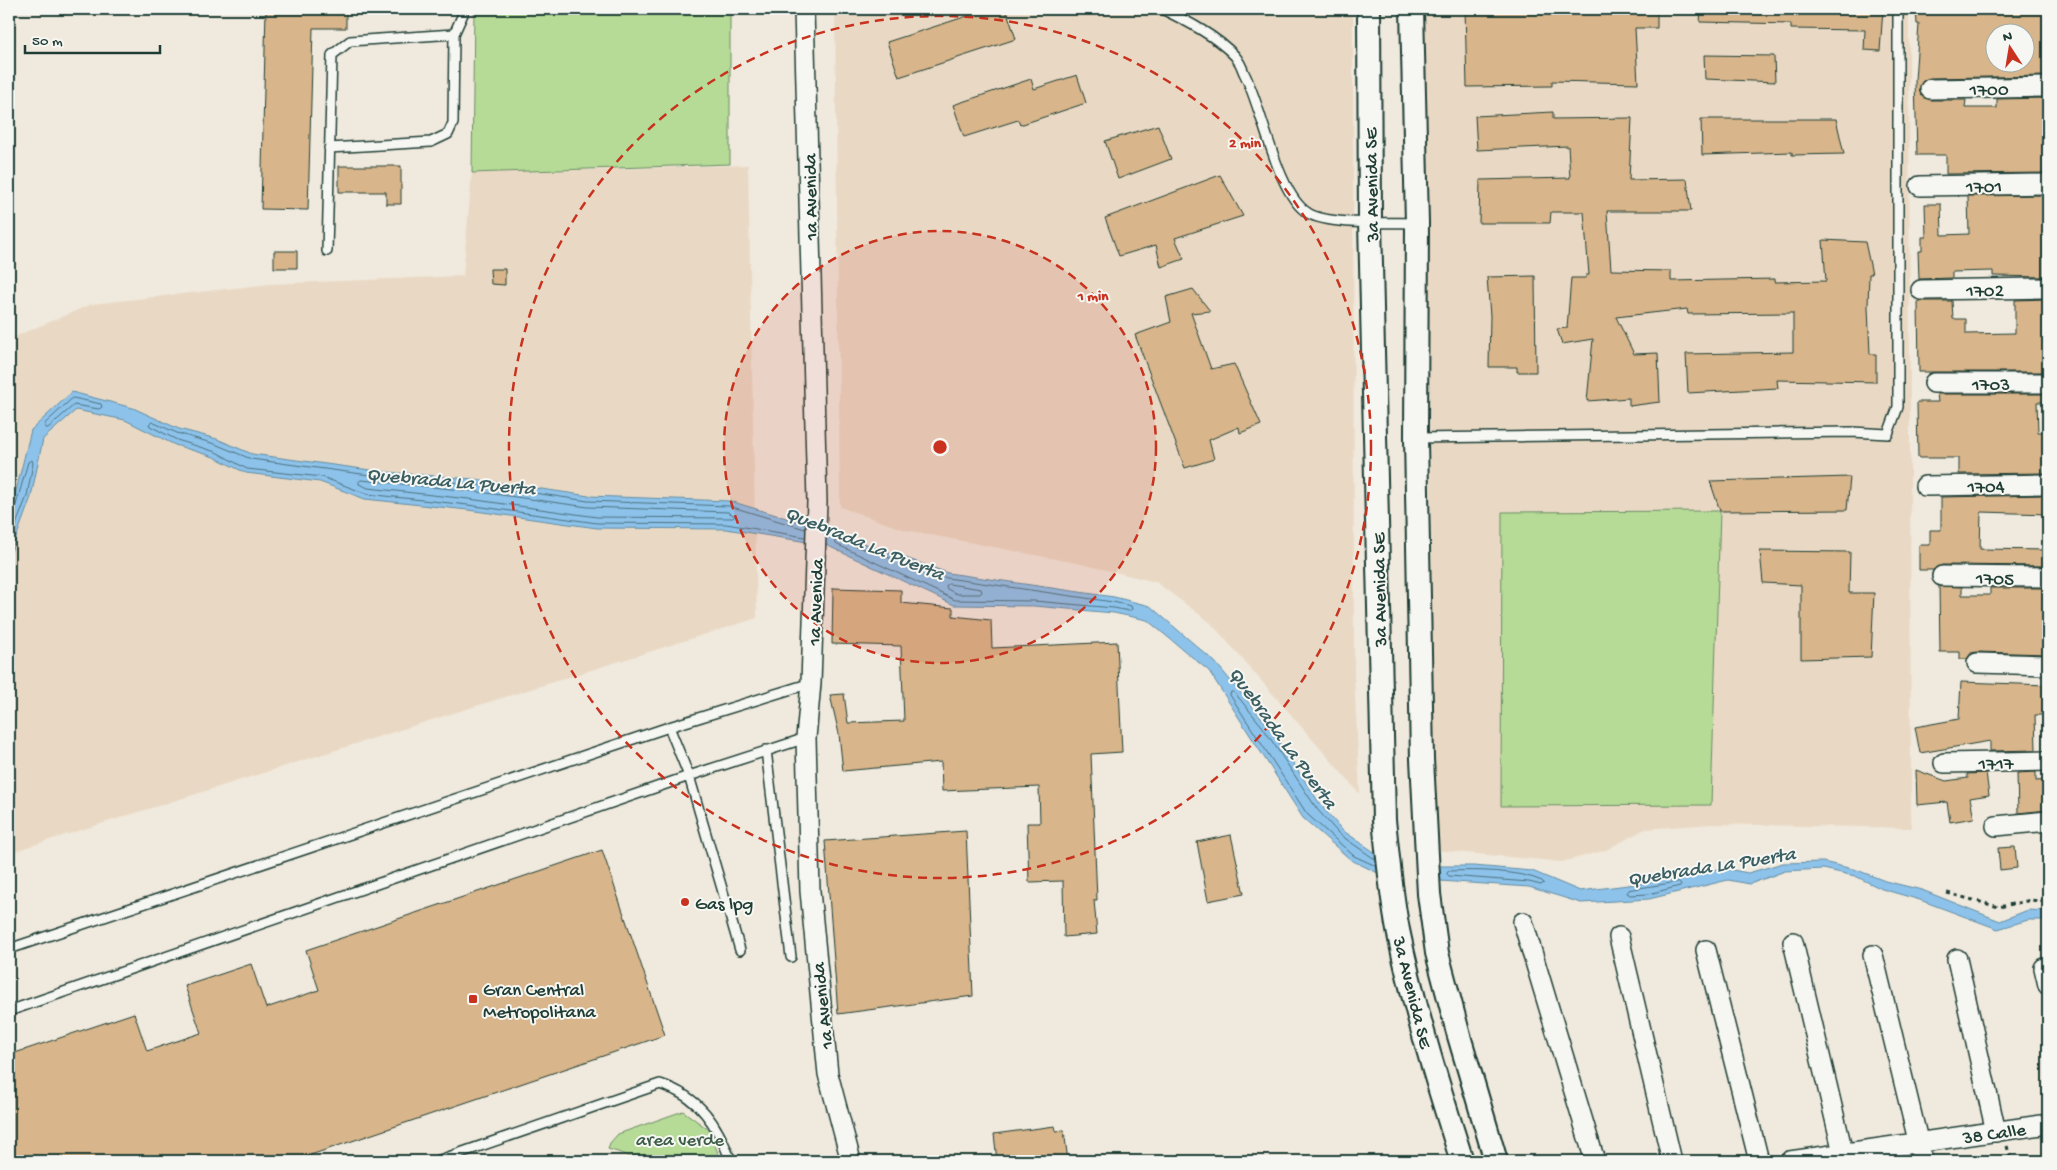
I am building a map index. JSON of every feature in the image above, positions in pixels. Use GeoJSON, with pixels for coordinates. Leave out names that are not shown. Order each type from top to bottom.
{"type":"FeatureCollection","features":[{"type":"Feature","properties":{"kind":"street","name":"1a Avenida"},"geometry":{"type":"LineString","coordinates":[[804,9],[817,502],[811,683],[806,738],[810,891],[828,1074],[851,1161]]}},
{"type":"Feature","properties":{"kind":"street","name":"3a Avenida SE"},"geometry":{"type":"LineString","coordinates":[[1369,9],[1370,222],[1384,820],[1398,930],[1426,1046],[1462,1161]]}},
{"type":"Feature","properties":{"kind":"street","name":"3a Avenida SE"},"geometry":{"type":"LineString","coordinates":[[1412,9],[1417,223],[1416,438],[1422,759],[1429,894],[1437,953],[1496,1161]]}},
{"type":"Feature","properties":{"kind":"street","name":"1700"},"geometry":{"type":"LineString","coordinates":[[1930,89],[2048,87]]}},
{"type":"Feature","properties":{"kind":"street","name":"1701"},"geometry":{"type":"LineString","coordinates":[[1920,186],[2048,184]]}},
{"type":"Feature","properties":{"kind":"street","name":"1702"},"geometry":{"type":"LineString","coordinates":[[1921,290],[2048,288]]}},
{"type":"Feature","properties":{"kind":"street","name":"1703"},"geometry":{"type":"LineString","coordinates":[[1934,383],[2048,383]]}},
{"type":"Feature","properties":{"kind":"street","name":"1704"},"geometry":{"type":"LineString","coordinates":[[1925,486],[2048,484]]}},
{"type":"Feature","properties":{"kind":"street","name":"1705"},"geometry":{"type":"LineString","coordinates":[[1942,576],[2048,577]]}},
{"type":"Feature","properties":{"kind":"street"},"geometry":{"type":"LineString","coordinates":[[1977,663],[2048,665]]}},
{"type":"Feature","properties":{"kind":"street","name":"1717"},"geometry":{"type":"LineString","coordinates":[[1944,763],[2048,761]]}},
{"type":"Feature","properties":{"kind":"street"},"geometry":{"type":"LineString","coordinates":[[1996,826],[2048,821]]}},
{"type":"Feature","properties":{"kind":"street"},"geometry":{"type":"LineString","coordinates":[[1523,922],[1595,1161]]}},
{"type":"Feature","properties":{"kind":"street"},"geometry":{"type":"LineString","coordinates":[[1618,937],[1672,1161]]}},
{"type":"Feature","properties":{"kind":"street"},"geometry":{"type":"LineString","coordinates":[[1793,942],[1844,1158]]}},
{"type":"Feature","properties":{"kind":"street"},"geometry":{"type":"LineString","coordinates":[[1706,950],[1759,1161]]}},
{"type":"Feature","properties":{"kind":"street"},"geometry":{"type":"LineString","coordinates":[[1873,955],[1920,1152]]}},
{"type":"Feature","properties":{"kind":"street"},"geometry":{"type":"LineString","coordinates":[[1957,959],[1996,1132]]}},
{"type":"Feature","properties":{"kind":"street","name":"38 Calle"},"geometry":{"type":"LineString","coordinates":[[1790,1161],[1920,1152],[1996,1132],[2048,1124]]}},
{"type":"Feature","properties":{"kind":"lane"},"geometry":{"type":"LineString","coordinates":[[329,148],[431,142],[448,134],[453,123],[454,34],[462,14],[462,9]]}},
{"type":"Feature","properties":{"kind":"lane"},"geometry":{"type":"LineString","coordinates":[[1162,9],[1205,34],[1236,57],[1250,84],[1291,196],[1307,213],[1338,221],[1417,223]]}},
{"type":"Feature","properties":{"kind":"lane"},"geometry":{"type":"LineString","coordinates":[[1416,438],[1852,432],[1888,434],[1898,407],[1898,9]]}},
{"type":"Feature","properties":{"kind":"lane"},"geometry":{"type":"LineString","coordinates":[[327,251],[332,55],[350,40],[454,34]]}},
{"type":"Feature","properties":{"kind":"lane"},"geometry":{"type":"LineString","coordinates":[[9,949],[670,727],[811,683]]}},
{"type":"Feature","properties":{"kind":"lane"},"geometry":{"type":"LineString","coordinates":[[670,727],[689,776],[740,950]]}},
{"type":"Feature","properties":{"kind":"lane"},"geometry":{"type":"LineString","coordinates":[[9,1010],[689,776],[806,738]]}},
{"type":"Feature","properties":{"kind":"lane"},"geometry":{"type":"LineString","coordinates":[[766,750],[790,957]]}},
{"type":"Feature","properties":{"kind":"lane"},"geometry":{"type":"LineString","coordinates":[[436,1161],[660,1084],[678,1090],[698,1104],[723,1140],[731,1161]]}},
{"type":"Feature","properties":{"kind":"path"},"geometry":{"type":"LineString","coordinates":[[1947,893],[1999,907],[2031,900],[2048,902]]}},
{"type":"Feature","properties":{"kind":"shaded area"},"geometry":{"type":"Polygon","coordinates":[[[835,9],[1353,9],[1354,675],[1360,794],[1211,623],[1156,582],[1081,564],[905,530],[840,507],[835,9]]]}},
{"type":"Feature","properties":{"kind":"shaded area"},"geometry":{"type":"Polygon","coordinates":[[[1425,9],[1909,9],[1911,828],[1712,824],[1645,829],[1606,850],[1562,862],[1435,850],[1425,9]]]}},
{"type":"Feature","properties":{"kind":"shaded area"},"geometry":{"type":"Polygon","coordinates":[[[748,165],[757,618],[9,854],[9,339],[92,304],[270,284],[463,276],[472,173],[748,165]]]}},
{"type":"Feature","properties":{"kind":"green space"},"geometry":{"type":"Polygon","coordinates":[[[474,9],[730,9],[730,164],[472,173],[474,9]]]}},
{"type":"Feature","properties":{"kind":"green space"},"geometry":{"type":"Polygon","coordinates":[[[1720,511],[1711,805],[1501,806],[1502,512],[1720,511]]]}},
{"type":"Feature","properties":{"kind":"green space","name":"area verde"},"geometry":{"type":"Polygon","coordinates":[[[683,1111],[709,1130],[721,1161],[635,1161],[624,1154],[608,1149],[610,1143],[618,1134],[683,1111]]]}},
{"type":"Feature","properties":{"kind":"water","name":"Quebrada La Puerta"},"geometry":{"type":"Polygon","coordinates":[[[72,392],[133,408],[179,429],[217,439],[252,454],[385,472],[474,479],[589,496],[730,501],[829,531],[948,573],[1114,597],[1150,606],[1215,662],[1266,723],[1321,805],[1342,830],[1389,862],[1380,874],[1351,860],[1303,818],[1209,671],[1147,620],[1114,613],[1034,606],[954,605],[826,545],[726,529],[597,528],[468,510],[365,499],[320,482],[246,473],[214,457],[175,445],[125,420],[76,410],[43,439],[31,497],[9,557],[9,509],[16,491],[31,430],[72,392]]]}},
{"type":"Feature","properties":{"kind":"water"},"geometry":{"type":"Polygon","coordinates":[[[1823,862],[1857,870],[1885,881],[1922,890],[2000,921],[2028,910],[2048,911],[2048,920],[2028,920],[1998,929],[1920,900],[1882,889],[1855,876],[1823,869],[1785,871],[1750,884],[1728,880],[1649,899],[1581,903],[1529,887],[1440,881],[1435,873],[1440,866],[1474,866],[1532,871],[1580,891],[1644,883],[1723,868],[1748,873],[1783,863],[1823,862]]]}},
{"type":"Feature","properties":{"kind":"building"},"geometry":{"type":"Polygon","coordinates":[[[266,9],[346,9],[346,28],[313,28],[308,210],[261,209],[266,9]]]}},
{"type":"Feature","properties":{"kind":"building"},"geometry":{"type":"Polygon","coordinates":[[[989,9],[1006,9],[1016,39],[899,77],[887,42],[989,9]]]}},
{"type":"Feature","properties":{"kind":"building"},"geometry":{"type":"Polygon","coordinates":[[[1465,9],[1657,9],[1657,28],[1635,28],[1638,83],[1552,81],[1552,86],[1467,87],[1465,9]]]}},
{"type":"Feature","properties":{"kind":"building"},"geometry":{"type":"Polygon","coordinates":[[[1701,9],[1883,9],[1880,51],[1864,50],[1865,30],[1791,29],[1791,24],[1700,22],[1701,9]]]}},
{"type":"Feature","properties":{"kind":"building"},"geometry":{"type":"Polygon","coordinates":[[[1916,9],[1972,9],[1973,11],[2047,9],[2045,50],[2048,51],[2048,76],[1930,78],[1924,80],[1919,89],[1921,95],[1930,100],[1966,100],[1965,108],[1997,108],[1997,99],[2048,98],[2048,173],[1946,174],[1946,155],[1917,155],[1915,80],[1919,24],[1917,24],[1916,9]]]}},
{"type":"Feature","properties":{"kind":"building"},"geometry":{"type":"Polygon","coordinates":[[[1704,55],[1774,56],[1775,82],[1705,79],[1704,55]]]}},
{"type":"Feature","properties":{"kind":"building"},"geometry":{"type":"Polygon","coordinates":[[[1077,75],[1086,103],[1020,125],[1018,120],[964,137],[953,105],[1031,79],[1034,89],[1077,75]]]}},
{"type":"Feature","properties":{"kind":"building"},"geometry":{"type":"Polygon","coordinates":[[[1553,112],[1553,119],[1632,118],[1629,180],[1687,179],[1691,211],[1607,211],[1611,270],[1671,271],[1671,281],[1775,279],[1775,282],[1826,281],[1823,240],[1865,242],[1872,274],[1869,274],[1868,307],[1870,354],[1876,354],[1876,382],[1777,380],[1778,388],[1688,393],[1686,354],[1793,352],[1793,313],[1688,314],[1687,309],[1616,317],[1634,354],[1658,353],[1660,402],[1629,406],[1629,398],[1587,401],[1593,339],[1562,344],[1557,329],[1567,328],[1571,278],[1586,278],[1586,275],[1589,275],[1584,212],[1551,212],[1550,223],[1479,223],[1480,180],[1570,178],[1568,146],[1477,150],[1475,116],[1553,112]]]}},
{"type":"Feature","properties":{"kind":"building"},"geometry":{"type":"Polygon","coordinates":[[[1701,119],[1836,119],[1844,154],[1792,155],[1792,152],[1702,155],[1701,119]]]}},
{"type":"Feature","properties":{"kind":"building"},"geometry":{"type":"Polygon","coordinates":[[[1158,125],[1171,159],[1118,179],[1105,141],[1158,125]]]}},
{"type":"Feature","properties":{"kind":"building"},"geometry":{"type":"Polygon","coordinates":[[[339,166],[401,166],[401,204],[386,204],[386,192],[339,192],[339,166]]]}},
{"type":"Feature","properties":{"kind":"building"},"geometry":{"type":"Polygon","coordinates":[[[1220,175],[1243,216],[1175,238],[1184,259],[1161,267],[1156,245],[1119,256],[1105,218],[1220,175]]]}},
{"type":"Feature","properties":{"kind":"building"},"geometry":{"type":"Polygon","coordinates":[[[2048,195],[2048,277],[1993,276],[1993,271],[1952,272],[1952,278],[1919,279],[1918,251],[1922,251],[1922,237],[1926,237],[1925,204],[1941,204],[1942,235],[1969,234],[1968,196],[2048,195]]]}},
{"type":"Feature","properties":{"kind":"building"},"geometry":{"type":"Polygon","coordinates":[[[274,251],[297,251],[297,268],[274,268],[274,251]]]}},
{"type":"Feature","properties":{"kind":"building"},"geometry":{"type":"Polygon","coordinates":[[[490,269],[505,269],[505,285],[491,284],[490,269]]]}},
{"type":"Feature","properties":{"kind":"building"},"geometry":{"type":"Polygon","coordinates":[[[1535,276],[1536,372],[1517,372],[1517,367],[1489,367],[1490,316],[1487,277],[1535,276]]]}},
{"type":"Feature","properties":{"kind":"building"},"geometry":{"type":"Polygon","coordinates":[[[1193,289],[1210,311],[1191,313],[1211,369],[1234,364],[1261,425],[1240,433],[1239,427],[1209,440],[1214,459],[1185,468],[1135,335],[1171,322],[1166,297],[1193,289]]]}},
{"type":"Feature","properties":{"kind":"building"},"geometry":{"type":"Polygon","coordinates":[[[2048,299],[2048,372],[1919,372],[1918,301],[1952,301],[1953,319],[1966,319],[1966,334],[2015,333],[2015,300],[2048,299]]]}},
{"type":"Feature","properties":{"kind":"building"},"geometry":{"type":"Polygon","coordinates":[[[1937,394],[2048,394],[2048,402],[2037,402],[2038,432],[2048,432],[2048,473],[1959,474],[1959,458],[1918,458],[1917,402],[1938,402],[1937,394]]]}},
{"type":"Feature","properties":{"kind":"building"},"geometry":{"type":"Polygon","coordinates":[[[1850,477],[1847,510],[1720,511],[1710,481],[1850,477]]]}},
{"type":"Feature","properties":{"kind":"building"},"geometry":{"type":"Polygon","coordinates":[[[2048,495],[2048,514],[1981,512],[1980,549],[2048,550],[2048,566],[1942,565],[1933,570],[1919,570],[1919,545],[1930,545],[1930,530],[1941,530],[1941,497],[2048,495]]]}},
{"type":"Feature","properties":{"kind":"building"},"geometry":{"type":"Polygon","coordinates":[[[1760,551],[1850,552],[1849,593],[1874,593],[1871,657],[1801,659],[1801,585],[1763,583],[1760,551]]]}},
{"type":"Feature","properties":{"kind":"building"},"geometry":{"type":"Polygon","coordinates":[[[1939,586],[1962,587],[1962,595],[1990,595],[1990,588],[2048,588],[2048,654],[1977,652],[1971,653],[1967,659],[1960,659],[1960,652],[1940,652],[1939,586]]]}},
{"type":"Feature","properties":{"kind":"building"},"geometry":{"type":"Polygon","coordinates":[[[833,588],[901,590],[901,603],[953,608],[953,616],[991,620],[992,648],[1117,642],[1122,752],[1091,754],[1097,900],[1094,900],[1097,934],[1064,937],[1063,881],[1029,882],[1027,823],[1040,823],[1039,787],[942,791],[941,762],[843,771],[839,734],[830,695],[844,694],[848,723],[904,721],[901,646],[832,644],[833,588]]]}},
{"type":"Feature","properties":{"kind":"building"},"geometry":{"type":"Polygon","coordinates":[[[1961,682],[2048,685],[2048,715],[2035,715],[2036,750],[1990,751],[1990,741],[1920,753],[1915,727],[1959,719],[1961,682]]]}},
{"type":"Feature","properties":{"kind":"building"},"geometry":{"type":"Polygon","coordinates":[[[1916,770],[1946,781],[1968,778],[1967,774],[1986,773],[1989,795],[1970,798],[1974,818],[1950,822],[1947,802],[1917,805],[1916,770]]]}},
{"type":"Feature","properties":{"kind":"building"},"geometry":{"type":"Polygon","coordinates":[[[2036,772],[2036,781],[2048,780],[2048,810],[2018,813],[2017,773],[2036,772]]]}},
{"type":"Feature","properties":{"kind":"building"},"geometry":{"type":"Polygon","coordinates":[[[966,831],[973,996],[838,1014],[825,841],[966,831]]]}},
{"type":"Feature","properties":{"kind":"building"},"geometry":{"type":"Polygon","coordinates":[[[1231,835],[1244,894],[1208,901],[1197,842],[1231,835]]]}},
{"type":"Feature","properties":{"kind":"building"},"geometry":{"type":"Polygon","coordinates":[[[2015,847],[2017,868],[2000,870],[1998,848],[2015,847]]]}},
{"type":"Feature","properties":{"kind":"building","name":"Gran Central Metropolitana"},"geometry":{"type":"Polygon","coordinates":[[[602,850],[665,1035],[293,1161],[9,1161],[9,1055],[134,1013],[147,1051],[201,1033],[185,986],[251,964],[266,1008],[319,990],[306,950],[602,850]]]}},
{"type":"Feature","properties":{"kind":"building"},"geometry":{"type":"Polygon","coordinates":[[[1055,1126],[1056,1131],[1064,1130],[1068,1161],[997,1161],[994,1134],[1055,1126]]]}},
{"type":"Feature","properties":{"kind":"place","name":"Gas lpg"},"geometry":{"type":"Point","coordinates":[685,902]}},
{"type":"Feature","properties":{"kind":"place","name":"Gran Central Metropolitana"},"geometry":{"type":"Point","coordinates":[473,999]}}]}
